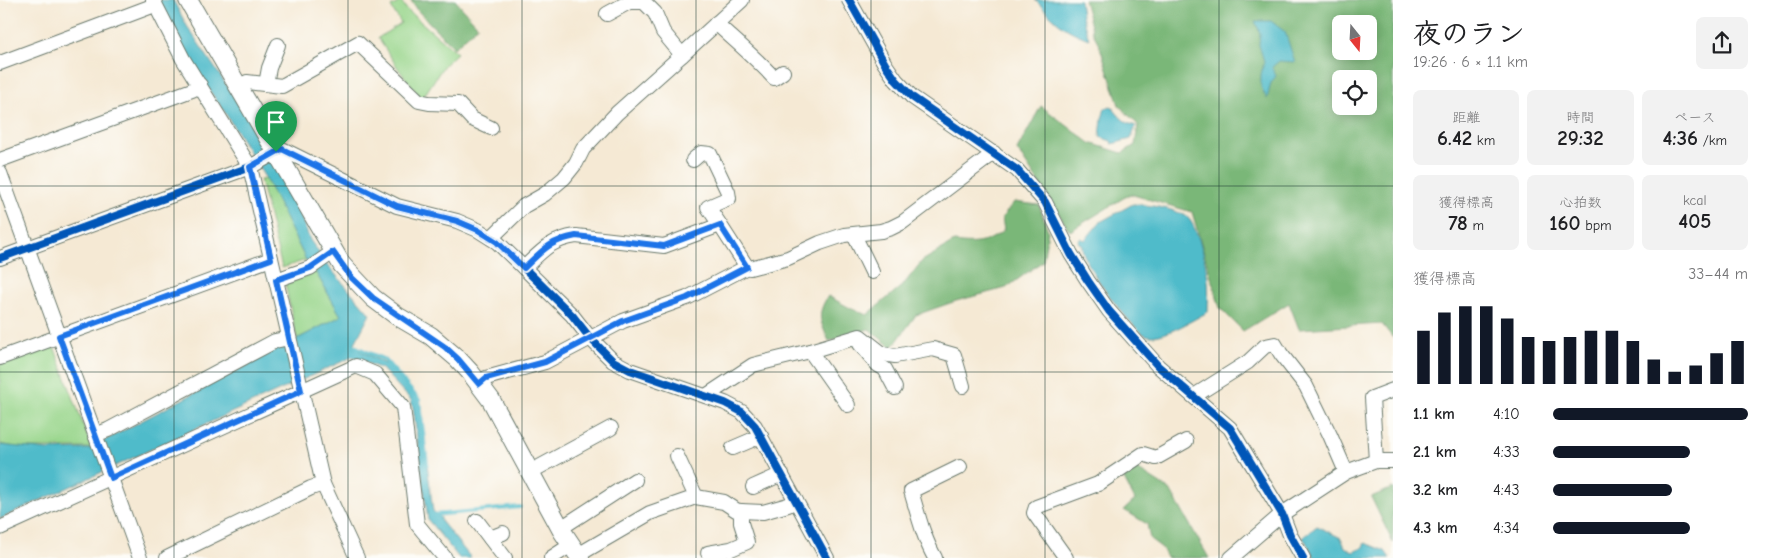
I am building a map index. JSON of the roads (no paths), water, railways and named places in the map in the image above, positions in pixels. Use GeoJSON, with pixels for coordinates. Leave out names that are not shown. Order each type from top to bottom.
{"type":"FeatureCollection","features":[{"type":"Feature","properties":{"kind":"main road"},"geometry":{"type":"LineString","coordinates":[[188,0],[276,152],[328,254],[373,298],[445,347],[479,384],[491,400],[576,552]]}},
{"type":"Feature","properties":{"kind":"street"},"geometry":{"type":"LineString","coordinates":[[491,238],[524,206],[545,194],[564,178],[576,163],[583,149],[617,113],[742,0]]}},
{"type":"Feature","properties":{"kind":"street"},"geometry":{"type":"LineString","coordinates":[[849,0],[896,80],[912,97],[1017,170],[1045,202],[1071,254],[1109,311],[1158,366],[1230,428],[1282,514],[1302,558]]}},
{"type":"Feature","properties":{"kind":"street"},"geometry":{"type":"LineString","coordinates":[[607,14],[628,2],[644,2],[655,13],[663,32],[682,55]]}},
{"type":"Feature","properties":{"kind":"street"},"geometry":{"type":"LineString","coordinates":[[0,63],[154,3],[177,48],[250,167],[322,484],[357,558]]}},
{"type":"Feature","properties":{"kind":"street"},"geometry":{"type":"LineString","coordinates":[[716,23],[753,55],[774,78],[783,72]]}},
{"type":"Feature","properties":{"kind":"street"},"geometry":{"type":"LineString","coordinates":[[238,87],[247,82],[282,86],[358,43],[419,101],[429,104],[458,104],[472,119],[491,128]]}},
{"type":"Feature","properties":{"kind":"street"},"geometry":{"type":"LineString","coordinates":[[266,84],[268,68],[278,45]]}},
{"type":"Feature","properties":{"kind":"street"},"geometry":{"type":"LineString","coordinates":[[0,160],[192,90],[200,85]]}},
{"type":"Feature","properties":{"kind":"street"},"geometry":{"type":"LineString","coordinates":[[0,258],[250,167],[282,149],[397,206],[457,221],[478,230],[491,238],[524,268],[572,315],[606,355],[621,366],[725,403],[742,412],[755,426],[827,558]]}},
{"type":"Feature","properties":{"kind":"street"},"geometry":{"type":"LineString","coordinates":[[693,160],[701,153],[710,154],[729,198],[708,207],[747,267]]}},
{"type":"Feature","properties":{"kind":"street"},"geometry":{"type":"LineString","coordinates":[[479,384],[486,378],[545,362],[629,318],[687,298],[747,267],[750,268],[788,258],[820,243],[844,235],[891,228],[903,222],[994,153]]}},
{"type":"Feature","properties":{"kind":"street"},"geometry":{"type":"LineString","coordinates":[[0,173],[140,558]]}},
{"type":"Feature","properties":{"kind":"street"},"geometry":{"type":"LineString","coordinates":[[524,268],[543,248],[562,238],[576,236],[664,246],[720,225]]}},
{"type":"Feature","properties":{"kind":"street"},"geometry":{"type":"LineString","coordinates":[[854,234],[872,272]]}},
{"type":"Feature","properties":{"kind":"street"},"geometry":{"type":"LineString","coordinates":[[276,280],[310,268],[328,254]]}},
{"type":"Feature","properties":{"kind":"street"},"geometry":{"type":"LineString","coordinates":[[0,358],[271,259]]}},
{"type":"Feature","properties":{"kind":"street"},"geometry":{"type":"LineString","coordinates":[[706,396],[753,364],[810,352],[860,336],[883,354],[895,356],[933,349],[954,355],[963,386]]}},
{"type":"Feature","properties":{"kind":"street"},"geometry":{"type":"LineString","coordinates":[[854,338],[878,365],[884,369],[895,388]]}},
{"type":"Feature","properties":{"kind":"street"},"geometry":{"type":"LineString","coordinates":[[96,438],[275,341],[290,340]]}},
{"type":"Feature","properties":{"kind":"street"},"geometry":{"type":"LineString","coordinates":[[1194,396],[1248,362],[1265,346],[1275,344],[1306,386],[1346,472]]}},
{"type":"Feature","properties":{"kind":"street"},"geometry":{"type":"LineString","coordinates":[[810,352],[848,405]]}},
{"type":"Feature","properties":{"kind":"street"},"geometry":{"type":"LineString","coordinates":[[0,528],[300,386],[356,366],[374,374],[403,407],[417,524],[445,558]]}},
{"type":"Feature","properties":{"kind":"street"},"geometry":{"type":"LineString","coordinates":[[1376,461],[1372,398],[1393,390]]}},
{"type":"Feature","properties":{"kind":"street"},"geometry":{"type":"LineString","coordinates":[[530,472],[611,428]]}},
{"type":"Feature","properties":{"kind":"street"},"geometry":{"type":"LineString","coordinates":[[733,448],[760,436]]}},
{"type":"Feature","properties":{"kind":"street"},"geometry":{"type":"LineString","coordinates":[[1066,558],[1034,513],[1036,507],[1098,484],[1143,454],[1156,458],[1186,441]]}},
{"type":"Feature","properties":{"kind":"street"},"geometry":{"type":"LineString","coordinates":[[677,456],[696,497]]}},
{"type":"Feature","properties":{"kind":"street"},"geometry":{"type":"LineString","coordinates":[[1231,558],[1282,514],[1346,472],[1376,461],[1393,461]]}},
{"type":"Feature","properties":{"kind":"street"},"geometry":{"type":"LineString","coordinates":[[935,558],[920,524],[911,491],[960,467]]}},
{"type":"Feature","properties":{"kind":"street"},"geometry":{"type":"LineString","coordinates":[[753,487],[782,474]]}},
{"type":"Feature","properties":{"kind":"street"},"geometry":{"type":"LineString","coordinates":[[561,528],[636,480]]}},
{"type":"Feature","properties":{"kind":"street"},"geometry":{"type":"LineString","coordinates":[[167,558],[322,484]]}},
{"type":"Feature","properties":{"kind":"street"},"geometry":{"type":"LineString","coordinates":[[551,558],[576,552],[650,512],[696,497],[724,502],[736,510],[763,512],[796,501]]}},
{"type":"Feature","properties":{"kind":"street"},"geometry":{"type":"LineString","coordinates":[[708,553],[731,549],[748,542],[741,523],[742,511]]}},
{"type":"Feature","properties":{"kind":"street"},"geometry":{"type":"LineString","coordinates":[[477,521],[497,535],[505,558]]}},
{"type":"Feature","properties":{"kind":"water"},"geometry":{"type":"Polygon","coordinates":[[[156,0],[173,0],[187,26],[276,164],[295,202],[310,240],[329,267],[370,314],[353,347],[388,365],[417,398],[420,408],[433,511],[441,518],[441,521],[471,558],[459,558],[428,520],[411,400],[382,369],[352,357],[0,519],[0,445],[48,450],[88,449],[341,316],[315,271],[306,260],[266,179],[224,111],[197,73],[156,0]]]}},
{"type":"Feature","properties":{"kind":"water"},"geometry":{"type":"Polygon","coordinates":[[[1035,0],[1080,0],[1082,16],[1089,39],[1065,28],[1035,0]]]}},
{"type":"Feature","properties":{"kind":"water"},"geometry":{"type":"Polygon","coordinates":[[[1255,21],[1271,21],[1285,32],[1295,62],[1279,61],[1272,67],[1276,76],[1271,83],[1267,99],[1261,87],[1264,61],[1259,45],[1260,33],[1255,21]]]}},
{"type":"Feature","properties":{"kind":"water"},"geometry":{"type":"Polygon","coordinates":[[[1112,107],[1125,121],[1136,126],[1131,139],[1112,144],[1111,141],[1100,137],[1105,108],[1112,107]]]}},
{"type":"Feature","properties":{"kind":"water"},"geometry":{"type":"Polygon","coordinates":[[[1133,204],[1167,209],[1186,216],[1198,237],[1206,266],[1208,312],[1173,330],[1158,335],[1150,336],[1143,334],[1132,324],[1095,276],[1083,253],[1082,245],[1078,242],[1080,238],[1085,240],[1100,222],[1133,204]]]}},
{"type":"Feature","properties":{"kind":"water"},"geometry":{"type":"Polygon","coordinates":[[[1317,526],[1341,538],[1345,547],[1353,552],[1362,548],[1365,543],[1385,551],[1390,558],[1315,558],[1303,537],[1317,526]]]}},
{"type":"Feature","properties":{"kind":"waterway"},"geometry":{"type":"LineString","coordinates":[[350,344],[385,360],[419,400],[427,464]]}},
{"type":"Feature","properties":{"kind":"waterway"},"geometry":{"type":"LineString","coordinates":[[433,515],[520,507]]}}]}
